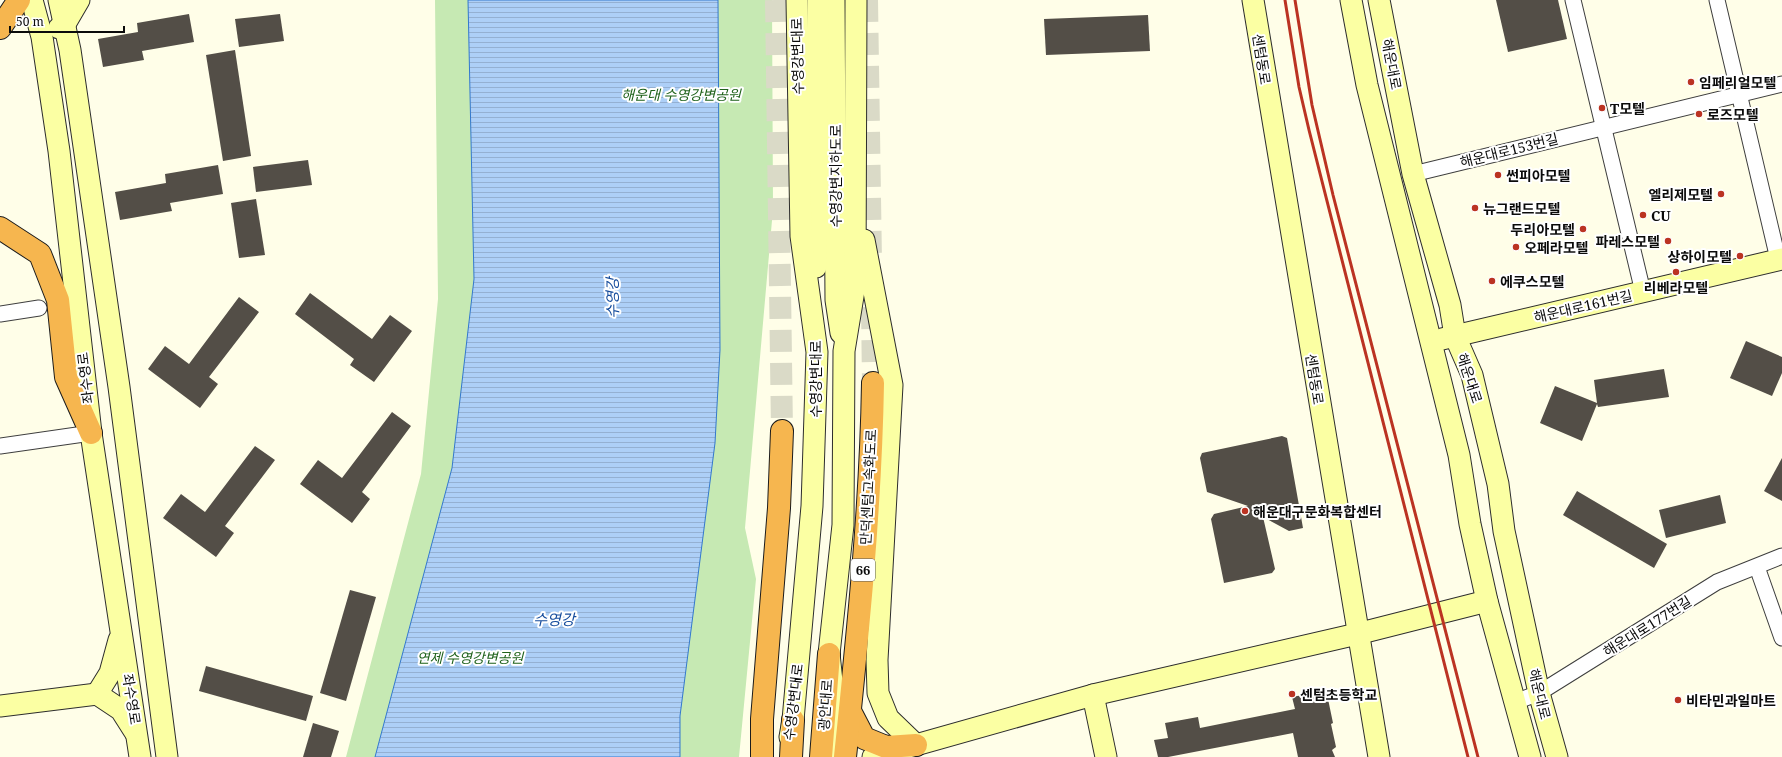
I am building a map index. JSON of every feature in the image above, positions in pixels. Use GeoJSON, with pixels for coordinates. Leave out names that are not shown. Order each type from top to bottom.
{"type":"FeatureCollection","features":[{"type":"Feature","properties":{"kind":"highway"},"geometry":{"type":"LineString","coordinates":[[2,25],[19,0]]}},
{"type":"Feature","properties":{"kind":"highway"},"geometry":{"type":"LineString","coordinates":[[0,228],[40,254],[58,300],[66,376],[92,433]]}},
{"type":"Feature","properties":{"kind":"highway","name":"만덕센텀고속화도로"},"geometry":{"type":"LineString","coordinates":[[845,757],[866,534],[872,448],[873,383]]}},
{"type":"Feature","properties":{"kind":"highway"},"geometry":{"type":"LineString","coordinates":[[762,757],[762,719],[779,508],[782,431]]}},
{"type":"Feature","properties":{"kind":"highway","name":"광안대로"},"geometry":{"type":"LineString","coordinates":[[821,757],[829,654]]}},
{"type":"Feature","properties":{"kind":"highway"},"geometry":{"type":"LineString","coordinates":[[850,711],[864,738],[886,747],[916,745]]}},
{"type":"Feature","properties":{"kind":"highway"},"geometry":{"type":"LineString","coordinates":[[791,757],[793,720]]}},
{"type":"Feature","properties":{"kind":"main road","name":"좌수영로"},"geometry":{"type":"LineString","coordinates":[[32,0],[42,37],[59,151],[92,433],[140,757]]}},
{"type":"Feature","properties":{"kind":"main road","name":"좌수영로"},"geometry":{"type":"LineString","coordinates":[[59,0],[70,50],[119,387],[167,757]]}},
{"type":"Feature","properties":{"kind":"main road"},"geometry":{"type":"LineString","coordinates":[[42,37],[65,24],[79,0]]}},
{"type":"Feature","properties":{"kind":"main road","name":"수영강변대로"},"geometry":{"type":"LineString","coordinates":[[786,757],[793,720],[812,506],[818,352],[801,236],[797,0]]}},
{"type":"Feature","properties":{"kind":"main road","name":"수영강변지하도로"},"geometry":{"type":"LineString","coordinates":[[818,0],[818,352]]}},
{"type":"Feature","properties":{"kind":"main road","name":"수영강변지하도로"},"geometry":{"type":"LineString","coordinates":[[834,0],[836,300],[844,351]]}},
{"type":"Feature","properties":{"kind":"main road","name":"수영강변대로"},"geometry":{"type":"LineString","coordinates":[[841,757],[829,654],[843,525],[844,351],[855,284],[856,0]]}},
{"type":"Feature","properties":{"kind":"main road","name":"센텀동로"},"geometry":{"type":"LineString","coordinates":[[1252,0],[1357,634],[1379,757]]}},
{"type":"Feature","properties":{"kind":"main road","name":"해운대로"},"geometry":{"type":"LineString","coordinates":[[1351,0],[1353,19],[1367,85],[1459,455],[1470,524],[1487,600],[1530,757]]}},
{"type":"Feature","properties":{"kind":"main road","name":"해운대로"},"geometry":{"type":"LineString","coordinates":[[1380,0],[1412,174],[1450,305],[1455,336],[1472,375],[1498,484],[1504,531],[1539,693],[1557,757]]}},
{"type":"Feature","properties":{"kind":"main road"},"geometry":{"type":"LineString","coordinates":[[855,193],[892,386],[877,660],[878,693],[888,718],[916,745]]}},
{"type":"Feature","properties":{"kind":"main road","name":"해운대로161번길"},"geometry":{"type":"LineString","coordinates":[[1431,342],[1780,259]]}},
{"type":"Feature","properties":{"kind":"main road"},"geometry":{"type":"LineString","coordinates":[[873,757],[1093,695],[1357,634],[1487,600]]}},
{"type":"Feature","properties":{"kind":"main road"},"geometry":{"type":"LineString","coordinates":[[97,694],[110,672],[121,632]]}},
{"type":"Feature","properties":{"kind":"main road"},"geometry":{"type":"LineString","coordinates":[[0,706],[97,694],[121,710],[137,736]]}},
{"type":"Feature","properties":{"kind":"main road"},"geometry":{"type":"LineString","coordinates":[[1093,695],[1106,757]]}},
{"type":"Feature","properties":{"kind":"street"},"geometry":{"type":"LineString","coordinates":[[1573,0],[1605,127],[1643,292]]}},
{"type":"Feature","properties":{"kind":"street"},"geometry":{"type":"LineString","coordinates":[[1717,0],[1780,259]]}},
{"type":"Feature","properties":{"kind":"street","name":"해운대로153번길"},"geometry":{"type":"LineString","coordinates":[[1412,174],[1782,84]]}},
{"type":"Feature","properties":{"kind":"street"},"geometry":{"type":"LineString","coordinates":[[0,314],[39,308]]}},
{"type":"Feature","properties":{"kind":"street"},"geometry":{"type":"LineString","coordinates":[[0,446],[92,433]]}},
{"type":"Feature","properties":{"kind":"street","name":"해운대로177번길"},"geometry":{"type":"LineString","coordinates":[[1515,702],[1539,693],[1717,582],[1782,556]]}},
{"type":"Feature","properties":{"kind":"street"},"geometry":{"type":"LineString","coordinates":[[1757,567],[1782,638]]}},
{"type":"Feature","properties":{"kind":"green space","name":"수영강"},"geometry":{"type":"Polygon","coordinates":[[[435,0],[772,0],[773,209],[745,528],[756,579],[739,757],[346,757],[421,474],[438,299],[435,0]]]}},
{"type":"Feature","properties":{"kind":"water","name":"수영강"},"geometry":{"type":"Polygon","coordinates":[[[468,0],[718,0],[720,350],[715,443],[680,716],[680,757],[375,757],[452,468],[474,279],[468,0]]]}},
{"type":"Feature","properties":{"kind":"building"},"geometry":{"type":"Polygon","coordinates":[[[1496,0],[1558,0],[1567,39],[1508,52],[1496,0]]]}},
{"type":"Feature","properties":{"kind":"building"},"geometry":{"type":"Polygon","coordinates":[[[189,14],[194,42],[142,51],[144,60],[103,67],[98,39],[138,32],[137,23],[189,14]]]}},
{"type":"Feature","properties":{"kind":"building"},"geometry":{"type":"Polygon","coordinates":[[[280,14],[284,41],[239,47],[235,19],[280,14]]]}},
{"type":"Feature","properties":{"kind":"building"},"geometry":{"type":"Polygon","coordinates":[[[1148,15],[1150,51],[1046,55],[1044,19],[1148,15]]]}},
{"type":"Feature","properties":{"kind":"building"},"geometry":{"type":"Polygon","coordinates":[[[235,50],[251,156],[223,161],[206,55],[235,50]]]}},
{"type":"Feature","properties":{"kind":"building"},"geometry":{"type":"Polygon","coordinates":[[[308,160],[312,185],[256,192],[253,167],[308,160]]]}},
{"type":"Feature","properties":{"kind":"building"},"geometry":{"type":"Polygon","coordinates":[[[218,165],[223,194],[170,203],[172,211],[120,220],[115,192],[166,183],[165,174],[218,165]]]}},
{"type":"Feature","properties":{"kind":"building"},"geometry":{"type":"Polygon","coordinates":[[[256,199],[265,255],[239,258],[231,203],[256,199]]]}},
{"type":"Feature","properties":{"kind":"building"},"geometry":{"type":"Polygon","coordinates":[[[310,293],[372,339],[390,315],[412,331],[374,382],[350,365],[354,359],[295,314],[310,293]]]}},
{"type":"Feature","properties":{"kind":"building"},"geometry":{"type":"Polygon","coordinates":[[[239,297],[259,312],[209,377],[218,384],[200,408],[148,369],[165,346],[189,364],[239,297]]]}},
{"type":"Feature","properties":{"kind":"building"},"geometry":{"type":"Polygon","coordinates":[[[1746,341],[1782,357],[1782,373],[1772,396],[1730,378],[1746,341]]]}},
{"type":"Feature","properties":{"kind":"building"},"geometry":{"type":"Polygon","coordinates":[[[1664,369],[1669,397],[1598,407],[1597,404],[1582,441],[1540,423],[1555,386],[1597,403],[1594,380],[1664,369]]]}},
{"type":"Feature","properties":{"kind":"building"},"geometry":{"type":"Polygon","coordinates":[[[392,412],[411,426],[362,492],[370,499],[352,523],[300,484],[318,460],[342,478],[392,412]]]}},
{"type":"Feature","properties":{"kind":"building","name":"해운대구문화복합센터"},"geometry":{"type":"Polygon","coordinates":[[[1282,436],[1287,438],[1303,528],[1289,531],[1263,517],[1275,569],[1272,573],[1224,583],[1211,519],[1214,514],[1248,506],[1207,492],[1200,458],[1202,453],[1282,436]]]}},
{"type":"Feature","properties":{"kind":"building"},"geometry":{"type":"Polygon","coordinates":[[[255,446],[275,460],[225,526],[234,533],[216,557],[163,518],[181,494],[205,512],[255,446]]]}},
{"type":"Feature","properties":{"kind":"building"},"geometry":{"type":"Polygon","coordinates":[[[1782,458],[1782,501],[1764,491],[1782,458]]]}},
{"type":"Feature","properties":{"kind":"building"},"geometry":{"type":"Polygon","coordinates":[[[1577,491],[1667,544],[1654,568],[1563,515],[1577,491]]]}},
{"type":"Feature","properties":{"kind":"building"},"geometry":{"type":"Polygon","coordinates":[[[1720,495],[1726,523],[1666,538],[1659,510],[1720,495]]]}},
{"type":"Feature","properties":{"kind":"building"},"geometry":{"type":"Polygon","coordinates":[[[350,590],[376,597],[346,701],[320,693],[350,590]]]}},
{"type":"Feature","properties":{"kind":"building"},"geometry":{"type":"Polygon","coordinates":[[[206,666],[313,696],[306,721],[199,691],[206,666]]]}},
{"type":"Feature","properties":{"kind":"building"},"geometry":{"type":"Polygon","coordinates":[[[1313,693],[1315,702],[1328,699],[1336,747],[1332,750],[1335,757],[1298,757],[1293,733],[1168,757],[1158,757],[1154,740],[1168,738],[1165,723],[1198,717],[1200,728],[1295,709],[1292,697],[1313,693]]]}},
{"type":"Feature","properties":{"kind":"building"},"geometry":{"type":"Polygon","coordinates":[[[313,723],[339,731],[331,757],[303,757],[313,723]]]}},
{"type":"Feature","properties":{"kind":"tunnel"},"geometry":{"type":"LineString","coordinates":[[776,0],[782,431]]}},
{"type":"Feature","properties":{"kind":"tunnel"},"geometry":{"type":"LineString","coordinates":[[867,0],[871,262]]}},
{"type":"Feature","properties":{"kind":"tunnel"},"geometry":{"type":"LineString","coordinates":[[872,307],[873,383]]}},
{"type":"Feature","properties":{"kind":"railway"},"geometry":{"type":"LineString","coordinates":[[1285,0],[1299,87],[1309,130],[1468,757]]}},
{"type":"Feature","properties":{"kind":"railway"},"geometry":{"type":"LineString","coordinates":[[1295,0],[1312,105],[1333,195],[1478,757]]}},
{"type":"Feature","properties":{"kind":"place","name":"임페리얼모텔"},"geometry":{"type":"Point","coordinates":[1691,82]}},
{"type":"Feature","properties":{"kind":"place","name":"T모텔"},"geometry":{"type":"Point","coordinates":[1602,108]}},
{"type":"Feature","properties":{"kind":"place","name":"로즈모텔"},"geometry":{"type":"Point","coordinates":[1699,114]}},
{"type":"Feature","properties":{"kind":"place","name":"썬피아모텔"},"geometry":{"type":"Point","coordinates":[1498,175]}},
{"type":"Feature","properties":{"kind":"place","name":"엘리제모텔"},"geometry":{"type":"Point","coordinates":[1721,194]}},
{"type":"Feature","properties":{"kind":"place","name":"뉴그랜드모텔"},"geometry":{"type":"Point","coordinates":[1475,208]}},
{"type":"Feature","properties":{"kind":"place","name":"CU"},"geometry":{"type":"Point","coordinates":[1643,215]}},
{"type":"Feature","properties":{"kind":"place","name":"두리아모텔"},"geometry":{"type":"Point","coordinates":[1583,229]}},
{"type":"Feature","properties":{"kind":"place","name":"파레스모텔"},"geometry":{"type":"Point","coordinates":[1668,241]}},
{"type":"Feature","properties":{"kind":"place","name":"오페라모텔"},"geometry":{"type":"Point","coordinates":[1516,247]}},
{"type":"Feature","properties":{"kind":"place","name":"상하이모텔"},"geometry":{"type":"Point","coordinates":[1740,256]}},
{"type":"Feature","properties":{"kind":"place","name":"리베라모텔"},"geometry":{"type":"Point","coordinates":[1676,272]}},
{"type":"Feature","properties":{"kind":"place","name":"에쿠스모텔"},"geometry":{"type":"Point","coordinates":[1492,281]}},
{"type":"Feature","properties":{"kind":"place","name":"해운대구문화복합센터"},"geometry":{"type":"Point","coordinates":[1245,511]}},
{"type":"Feature","properties":{"kind":"place","name":"센텀초등학교"},"geometry":{"type":"Point","coordinates":[1292,694]}},
{"type":"Feature","properties":{"kind":"place","name":"비타민과일마트"},"geometry":{"type":"Point","coordinates":[1678,700]}},
{"type":"Feature","properties":{"kind":"park label","name":"해운대 수영강변공원"},"geometry":{"type":"Point","coordinates":[681,94]}},
{"type":"Feature","properties":{"kind":"park label","name":"연제 수영강변공원"},"geometry":{"type":"Point","coordinates":[470,657]}}]}
